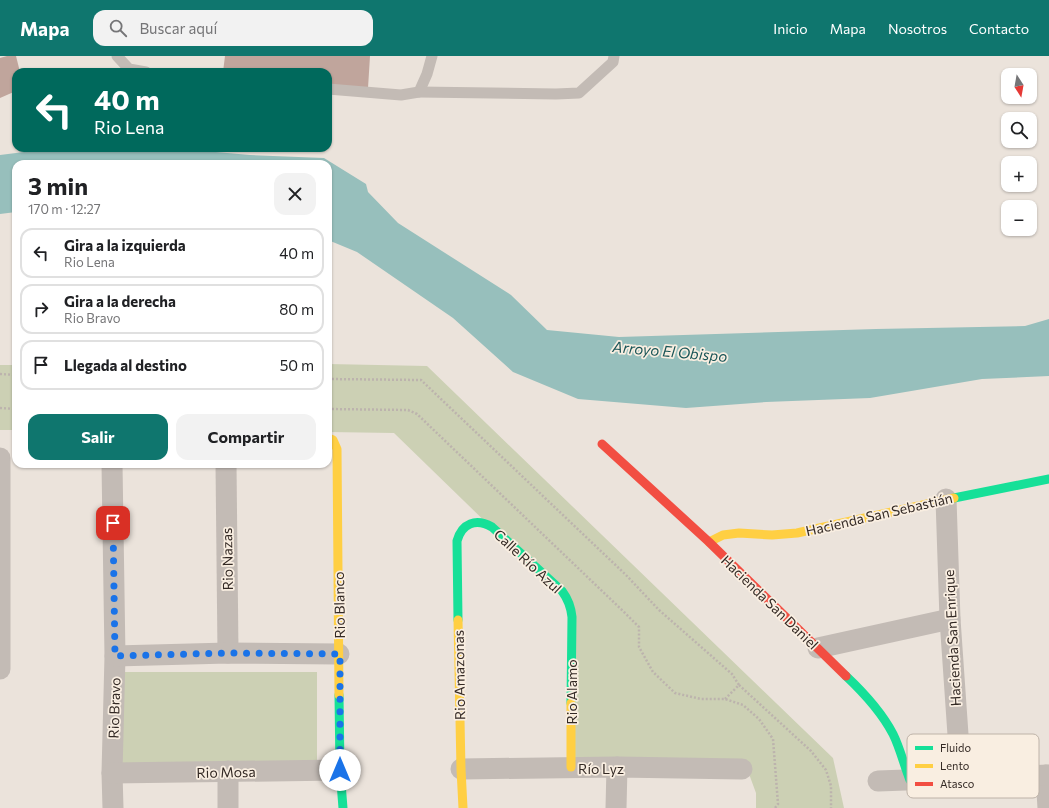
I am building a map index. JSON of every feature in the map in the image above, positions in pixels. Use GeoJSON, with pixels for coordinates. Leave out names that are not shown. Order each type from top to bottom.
{"type":"FeatureCollection","features":[{"type":"Feature","properties":{"kind":"street","name":"Rio Blanco"},"geometry":{"type":"LineString","coordinates":[[332,440],[337,449],[340,770],[343,808]]}},
{"type":"Feature","properties":{"kind":"street","name":"Hacienda San Daniel"},"geometry":{"type":"LineString","coordinates":[[602,444],[709,542],[864,693],[880,711],[893,734],[907,772]]}},
{"type":"Feature","properties":{"kind":"street"},"geometry":{"type":"LineString","coordinates":[[0,459],[0,669]]}},
{"type":"Feature","properties":{"kind":"street","name":"Rio Bravo"},"geometry":{"type":"LineString","coordinates":[[112,468],[115,656],[112,774],[113,808]]}},
{"type":"Feature","properties":{"kind":"street","name":"Rio Nazas"},"geometry":{"type":"LineString","coordinates":[[226,468],[228,653]]}},
{"type":"Feature","properties":{"kind":"street","name":"Hacienda San Sebastián"},"geometry":{"type":"LineString","coordinates":[[709,542],[723,535],[739,533],[772,535],[797,533],[946,499],[1049,479]]}},
{"type":"Feature","properties":{"kind":"street","name":"Hacienda San Enrique"},"geometry":{"type":"LineString","coordinates":[[946,499],[950,619],[958,734]]}},
{"type":"Feature","properties":{"kind":"street","name":"Calle Río Azul"},"geometry":{"type":"LineString","coordinates":[[457,541],[457,535],[468,524],[478,522],[487,524],[562,591],[568,600],[572,617]]}},
{"type":"Feature","properties":{"kind":"street","name":"Rio Amazonas"},"geometry":{"type":"LineString","coordinates":[[457,541],[463,808]]}},
{"type":"Feature","properties":{"kind":"street","name":"Rio Alamo"},"geometry":{"type":"LineString","coordinates":[[571,767],[572,617]]}},
{"type":"Feature","properties":{"kind":"street"},"geometry":{"type":"LineString","coordinates":[[818,648],[950,619]]}},
{"type":"Feature","properties":{"kind":"street"},"geometry":{"type":"LineString","coordinates":[[115,656],[228,653],[340,654]]}},
{"type":"Feature","properties":{"kind":"street","name":"Río Lyz"},"geometry":{"type":"LineString","coordinates":[[461,769],[571,767],[742,769]]}},
{"type":"Feature","properties":{"kind":"street"},"geometry":{"type":"LineString","coordinates":[[616,808],[617,767]]}},
{"type":"Feature","properties":{"kind":"street","name":"Rio Mosa"},"geometry":{"type":"LineString","coordinates":[[112,774],[340,770]]}},
{"type":"Feature","properties":{"kind":"street"},"geometry":{"type":"LineString","coordinates":[[228,772],[228,808]]}},
{"type":"Feature","properties":{"kind":"street"},"geometry":{"type":"LineString","coordinates":[[1048,775],[1048,808]]}},
{"type":"Feature","properties":{"kind":"street"},"geometry":{"type":"LineString","coordinates":[[878,781],[907,780]]}},
{"type":"Feature","properties":{"kind":"lane"},"geometry":{"type":"LineString","coordinates":[[117,56],[128,68]]}},
{"type":"Feature","properties":{"kind":"lane"},"geometry":{"type":"LineString","coordinates":[[419,92],[427,74],[432,56]]}},
{"type":"Feature","properties":{"kind":"lane"},"geometry":{"type":"LineString","coordinates":[[332,88],[401,94],[419,92],[579,93],[613,62],[614,56]]}},
{"type":"Feature","properties":{"kind":"path"},"geometry":{"type":"LineString","coordinates":[[0,374],[12,375]]}},
{"type":"Feature","properties":{"kind":"path"},"geometry":{"type":"LineString","coordinates":[[332,379],[422,380],[626,575],[658,610],[732,674],[739,685],[811,751],[826,770],[831,786],[831,808]]}},
{"type":"Feature","properties":{"kind":"path"},"geometry":{"type":"LineString","coordinates":[[0,408],[12,409]]}},
{"type":"Feature","properties":{"kind":"path"},"geometry":{"type":"LineString","coordinates":[[739,685],[726,699],[743,705],[759,719],[773,739],[778,804],[775,808]]}},
{"type":"Feature","properties":{"kind":"green space"},"geometry":{"type":"Polygon","coordinates":[[[332,364],[427,366],[833,758],[844,808],[756,808],[756,793],[745,763],[572,762],[570,604],[394,433],[332,432],[332,364]]]}},
{"type":"Feature","properties":{"kind":"green space"},"geometry":{"type":"Polygon","coordinates":[[[0,365],[12,365],[12,430],[0,430],[0,365]]]}},
{"type":"Feature","properties":{"kind":"green space"},"geometry":{"type":"Polygon","coordinates":[[[112,672],[317,672],[317,768],[111,768],[112,672]]]}},
{"type":"Feature","properties":{"kind":"water"},"geometry":{"type":"Polygon","coordinates":[[[24,152],[216,152],[324,158],[327,160],[12,160],[12,212],[0,214],[0,155],[24,152]]]}},
{"type":"Feature","properties":{"kind":"water","name":"Arroyo El Obispo"},"geometry":{"type":"Polygon","coordinates":[[[332,163],[366,184],[368,192],[398,223],[511,295],[547,330],[619,337],[1025,326],[1049,319],[1049,376],[982,379],[870,398],[766,402],[686,408],[578,399],[513,372],[453,318],[357,252],[332,242],[332,163]]]}},
{"type":"Feature","properties":{"kind":"building"},"geometry":{"type":"Polygon","coordinates":[[[16,56],[19,68],[12,68],[12,93],[0,98],[0,58],[16,56]]]}},
{"type":"Feature","properties":{"kind":"building"},"geometry":{"type":"Polygon","coordinates":[[[225,56],[370,56],[368,88],[332,85],[332,68],[224,68],[225,56]]]}},
{"type":"Feature","properties":{"kind":"traffic: fast"},"geometry":{"type":"LineString","coordinates":[[954,498],[1049,479]]}},
{"type":"Feature","properties":{"kind":"traffic: fast"},"geometry":{"type":"LineString","coordinates":[[458,620],[457,541],[459,535],[466,526],[475,523],[486,524],[492,527],[562,591],[568,600],[572,617],[571,703]]}},
{"type":"Feature","properties":{"kind":"traffic: fast"},"geometry":{"type":"LineString","coordinates":[[846,676],[872,703],[883,718],[898,745],[907,771]]}},
{"type":"Feature","properties":{"kind":"traffic: fast"},"geometry":{"type":"LineString","coordinates":[[339,695],[340,770],[343,808]]}},
{"type":"Feature","properties":{"kind":"traffic: slow"},"geometry":{"type":"LineString","coordinates":[[332,440],[337,449],[339,695]]}},
{"type":"Feature","properties":{"kind":"traffic: slow"},"geometry":{"type":"LineString","coordinates":[[709,542],[723,535],[739,533],[772,535],[797,533],[954,498]]}},
{"type":"Feature","properties":{"kind":"traffic: slow"},"geometry":{"type":"LineString","coordinates":[[458,620],[463,808]]}},
{"type":"Feature","properties":{"kind":"traffic: slow"},"geometry":{"type":"LineString","coordinates":[[571,703],[571,767]]}},
{"type":"Feature","properties":{"kind":"traffic: jam"},"geometry":{"type":"LineString","coordinates":[[602,444],[709,542],[846,676]]}},
{"type":"Feature","properties":{"kind":"route"},"geometry":{"type":"LineString","coordinates":[[113,523],[115,656],[228,653],[340,654],[340,770]]}}]}
